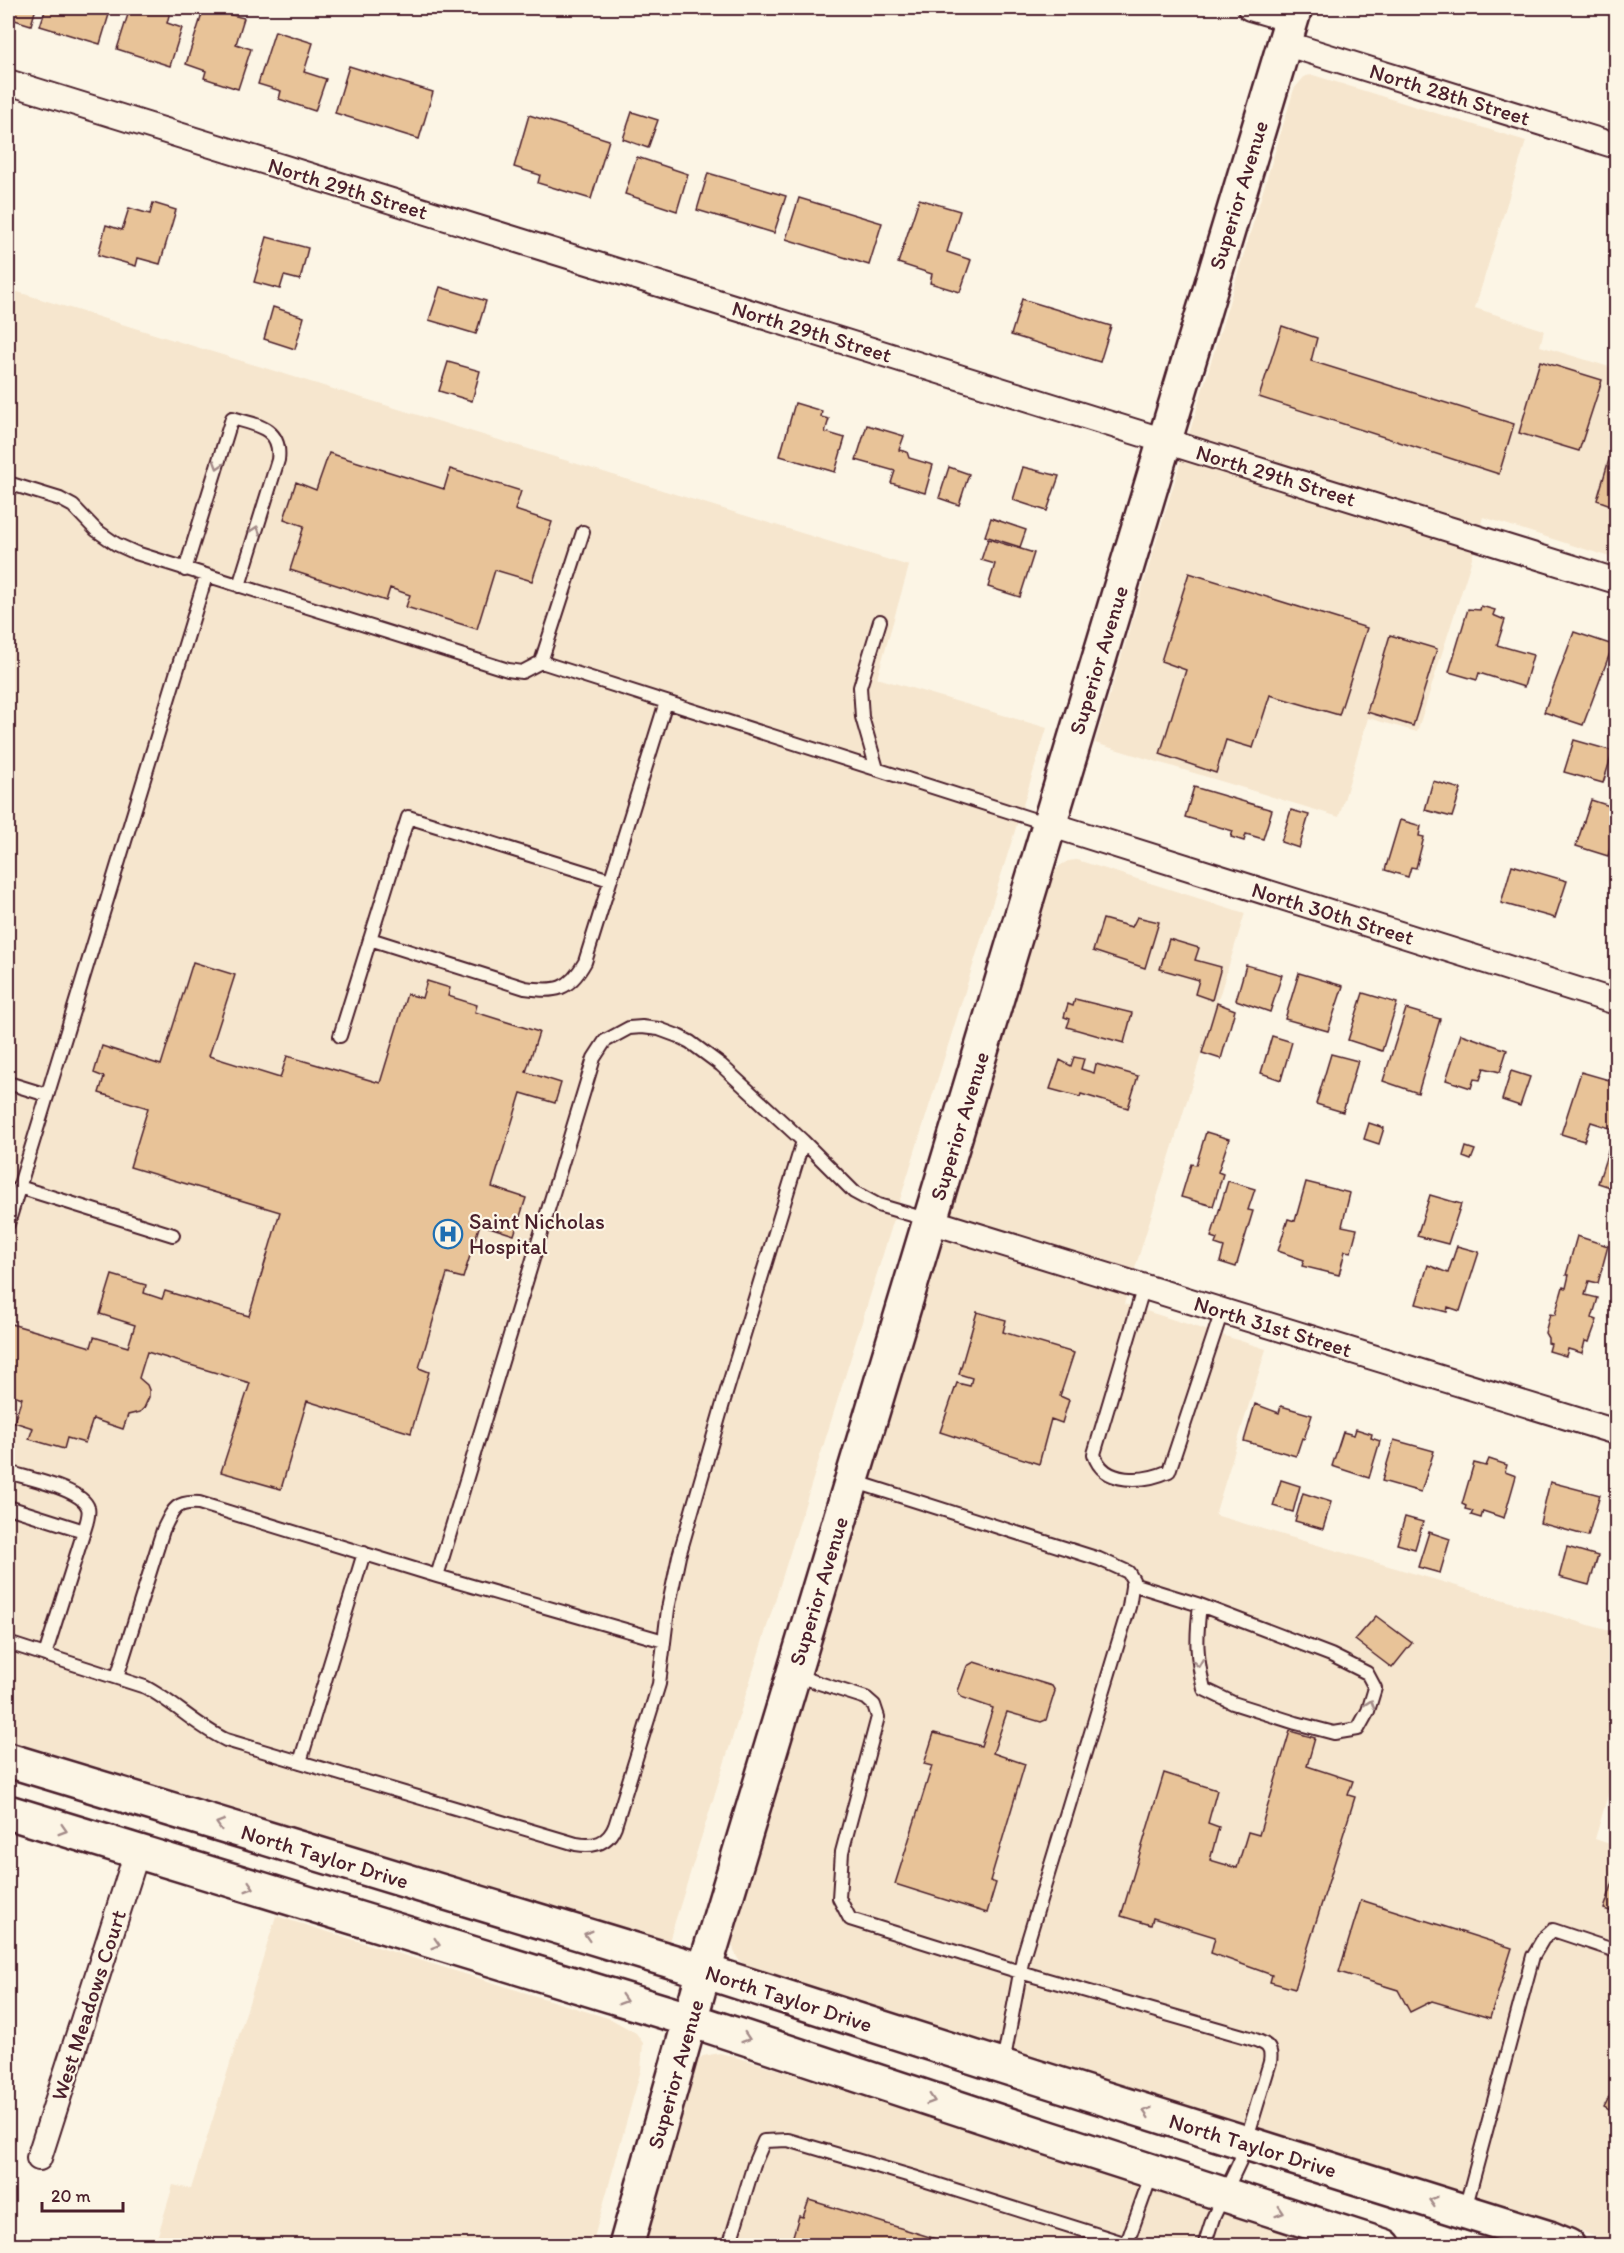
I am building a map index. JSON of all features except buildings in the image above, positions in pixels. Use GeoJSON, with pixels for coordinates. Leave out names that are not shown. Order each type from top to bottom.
{"type":"FeatureCollection","features":[{"type":"Feature","properties":{"kind":"main road","name":"Superior Avenue"},"geometry":{"type":"LineString","coordinates":[[626,2246],[704,1971],[1290,24]]}},
{"type":"Feature","properties":{"kind":"main road","name":"North Taylor Drive"},"geometry":{"type":"LineString","coordinates":[[8,1760],[704,1971],[1002,2067],[1465,2211],[1568,2246]]}},
{"type":"Feature","properties":{"kind":"main road"},"geometry":{"type":"LineString","coordinates":[[8,1812],[691,2020],[1384,2246]]}},
{"type":"Feature","properties":{"kind":"street","name":"North 28th Street"},"geometry":{"type":"LineString","coordinates":[[1250,8],[1617,146]]}},
{"type":"Feature","properties":{"kind":"street","name":"North 29th Street"},"geometry":{"type":"LineString","coordinates":[[8,82],[1617,581]]}},
{"type":"Feature","properties":{"kind":"street","name":"North 30th Street"},"geometry":{"type":"LineString","coordinates":[[1049,824],[1617,1002]]}},
{"type":"Feature","properties":{"kind":"street","name":"North 31st Street"},"geometry":{"type":"LineString","coordinates":[[930,1221],[1617,1432]]}},
{"type":"Feature","properties":{"kind":"street","name":"West Meadows Court"},"geometry":{"type":"LineString","coordinates":[[39,2158],[137,1852]]}},
{"type":"Feature","properties":{"kind":"lane"},"geometry":{"type":"LineString","coordinates":[[185,570],[232,418],[258,425],[269,430],[275,439],[279,451],[278,460],[239,586]]}},
{"type":"Feature","properties":{"kind":"lane"},"geometry":{"type":"LineString","coordinates":[[8,484],[73,506],[96,530],[136,554],[508,670],[522,672],[541,662],[583,532]]}},
{"type":"Feature","properties":{"kind":"lane"},"geometry":{"type":"LineString","coordinates":[[8,1224],[206,576]]}},
{"type":"Feature","properties":{"kind":"lane"},"geometry":{"type":"LineString","coordinates":[[877,770],[861,710],[860,687],[880,621]]}},
{"type":"Feature","properties":{"kind":"lane"},"geometry":{"type":"LineString","coordinates":[[541,662],[1049,824]]}},
{"type":"Feature","properties":{"kind":"lane"},"geometry":{"type":"LineString","coordinates":[[370,939],[525,988],[548,991],[563,988],[577,977],[585,962],[666,702]]}},
{"type":"Feature","properties":{"kind":"lane"},"geometry":{"type":"LineString","coordinates":[[340,1036],[408,817],[610,880]]}},
{"type":"Feature","properties":{"kind":"lane"},"geometry":{"type":"LineString","coordinates":[[436,1576],[594,1058],[605,1041],[629,1028],[642,1027],[659,1029],[690,1042],[721,1065],[860,1196],[930,1221]]}},
{"type":"Feature","properties":{"kind":"lane"},"geometry":{"type":"LineString","coordinates":[[8,1083],[47,1095]]}},
{"type":"Feature","properties":{"kind":"lane"},"geometry":{"type":"LineString","coordinates":[[8,1643],[145,1687],[165,1698],[207,1731],[226,1740],[576,1844],[600,1843],[612,1834],[615,1826],[659,1684],[679,1556],[803,1141]]}},
{"type":"Feature","properties":{"kind":"lane"},"geometry":{"type":"LineString","coordinates":[[19,1187],[173,1234]]}},
{"type":"Feature","properties":{"kind":"lane"},"geometry":{"type":"LineString","coordinates":[[1144,1286],[1094,1454],[1097,1465],[1106,1473],[1131,1479],[1147,1479],[1169,1471],[1222,1311]]}},
{"type":"Feature","properties":{"kind":"lane"},"geometry":{"type":"LineString","coordinates":[[8,1472],[73,1492],[83,1498],[89,1509],[45,1655]]}},
{"type":"Feature","properties":{"kind":"lane"},"geometry":{"type":"LineString","coordinates":[[852,1481],[1099,1559],[1128,1572],[1133,1580],[1130,1608],[1020,1972],[1002,2067]]}},
{"type":"Feature","properties":{"kind":"lane"},"geometry":{"type":"LineString","coordinates":[[117,1677],[163,1530],[172,1510],[184,1502],[199,1503],[436,1576],[664,1641]]}},
{"type":"Feature","properties":{"kind":"lane"},"geometry":{"type":"LineString","coordinates":[[8,1507],[84,1531]]}},
{"type":"Feature","properties":{"kind":"lane"},"geometry":{"type":"LineString","coordinates":[[300,1762],[364,1553]]}},
{"type":"Feature","properties":{"kind":"lane"},"geometry":{"type":"LineString","coordinates":[[1132,1584],[1200,1605],[1331,1654],[1368,1673],[1375,1688],[1368,1711],[1358,1729],[1334,1733],[1233,1703],[1204,1689],[1198,1663],[1196,1638],[1200,1605]]}},
{"type":"Feature","properties":{"kind":"lane"},"geometry":{"type":"LineString","coordinates":[[793,1675],[866,1698],[874,1705],[878,1717],[842,1852],[839,1898],[850,1919],[1020,1972],[1250,2038],[1268,2045],[1271,2049],[1270,2062],[1246,2143],[1213,2218],[1204,2246]]}},
{"type":"Feature","properties":{"kind":"lane"},"geometry":{"type":"LineString","coordinates":[[1465,2211],[1533,1956],[1552,1930],[1617,1951]]}},
{"type":"Feature","properties":{"kind":"lane"},"geometry":{"type":"LineString","coordinates":[[729,2246],[754,2164],[764,2141],[788,2140],[914,2177],[1126,2245],[1153,2172]]}},
{"type":"Feature","properties":{"kind":"shaded area"},"geometry":{"type":"Polygon","coordinates":[[[1313,75],[1526,141],[1475,308],[1544,330],[1540,346],[1616,369],[1616,559],[1483,517],[1417,732],[1368,718],[1339,817],[1095,743],[1294,89],[1305,76],[1313,75]]]}},
{"type":"Feature","properties":{"kind":"shaded area","name":"Saint Nicholas Hospital"},"geometry":{"type":"Polygon","coordinates":[[[8,289],[909,566],[877,678],[1047,728],[669,1941],[8,1740],[8,289]]]}},
{"type":"Feature","properties":{"kind":"shaded area"},"geometry":{"type":"Polygon","coordinates":[[[1077,860],[1245,913],[1124,1304],[1266,1349],[1215,1515],[1616,1633],[1616,1768],[1595,1839],[1616,1846],[1616,2244],[1527,2212],[756,1972],[738,1959],[734,1951],[732,1942],[736,1928],[1050,884],[1055,870],[1068,861],[1077,860]]]}},
{"type":"Feature","properties":{"kind":"shaded area"},"geometry":{"type":"Polygon","coordinates":[[[276,1916],[611,2019],[636,2033],[643,2043],[641,2070],[592,2245],[155,2245],[173,2185],[191,2189],[276,1916]]]}},
{"type":"Feature","properties":{"kind":"shaded area"},"geometry":{"type":"Polygon","coordinates":[[[720,2053],[1344,2245],[642,2246],[691,2072],[695,2063],[703,2056],[720,2053]]]}},
{"type":"Feature","properties":{"kind":"place","name":"Saint Nicholas Hospital"},"geometry":{"type":"Point","coordinates":[448,1234]}}]}
